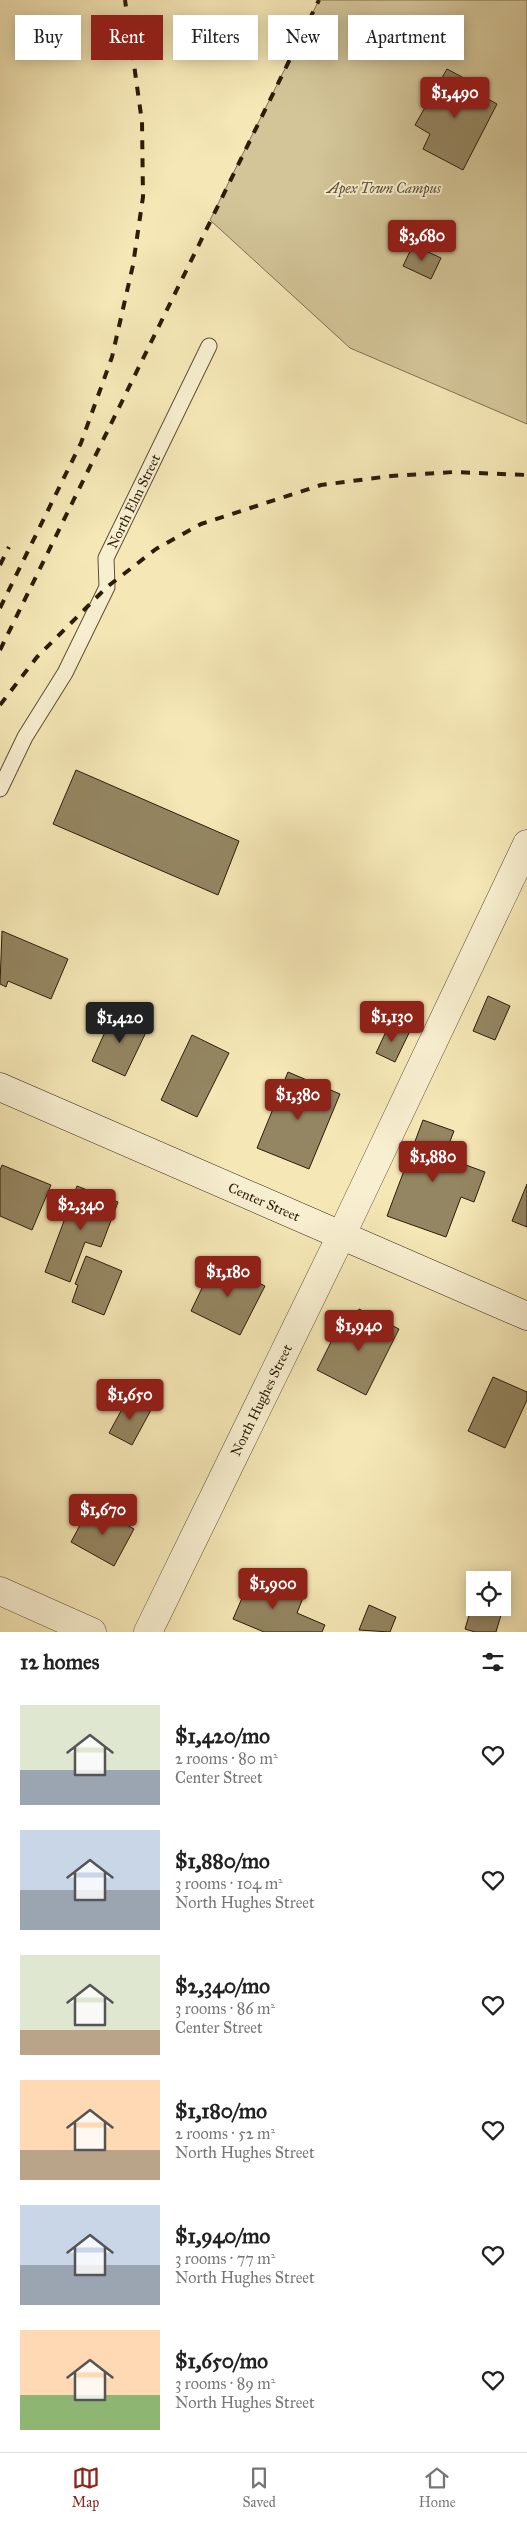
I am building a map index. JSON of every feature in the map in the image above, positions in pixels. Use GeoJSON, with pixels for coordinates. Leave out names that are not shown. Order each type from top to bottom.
{"type":"FeatureCollection","features":[{"type":"Feature","properties":{"kind":"street","name":"North Hughes Street"},"geometry":{"type":"LineString","coordinates":[[148,1632],[341,1236],[527,844]]}},
{"type":"Feature","properties":{"kind":"street","name":"Center Street"},"geometry":{"type":"LineString","coordinates":[[0,1087],[527,1316]]}},
{"type":"Feature","properties":{"kind":"street"},"geometry":{"type":"LineString","coordinates":[[0,1591],[92,1632]]}},
{"type":"Feature","properties":{"kind":"lane","name":"North Elm Street"},"geometry":{"type":"LineString","coordinates":[[0,789],[25,737],[66,673],[107,587],[106,558],[209,346]]}},
{"type":"Feature","properties":{"kind":"green space","name":"Apex Town Campus"},"geometry":{"type":"Polygon","coordinates":[[[319,0],[527,0],[527,424],[350,348],[210,220],[289,60],[338,60],[338,15],[312,15],[319,0]]]}},
{"type":"Feature","properties":{"kind":"building"},"geometry":{"type":"Polygon","coordinates":[[[447,69],[477,85],[473,91],[497,104],[463,170],[423,149],[430,134],[415,125],[447,69]]]}},
{"type":"Feature","properties":{"kind":"building"},"geometry":{"type":"Polygon","coordinates":[[[413,245],[441,258],[431,279],[403,266],[413,245]]]}},
{"type":"Feature","properties":{"kind":"building"},"geometry":{"type":"Polygon","coordinates":[[[76,770],[239,841],[218,895],[53,824],[76,770]]]}},
{"type":"Feature","properties":{"kind":"building"},"geometry":{"type":"Polygon","coordinates":[[[2,931],[68,959],[51,999],[8,981],[6,987],[0,984],[2,931]]]}},
{"type":"Feature","properties":{"kind":"building"},"geometry":{"type":"Polygon","coordinates":[[[488,996],[510,1006],[495,1040],[473,1031],[488,996]]]}},
{"type":"Feature","properties":{"kind":"building"},"geometry":{"type":"Polygon","coordinates":[[[114,1012],[148,1028],[125,1076],[92,1061],[114,1012]]]}},
{"type":"Feature","properties":{"kind":"building"},"geometry":{"type":"Polygon","coordinates":[[[390,1023],[409,1033],[395,1062],[376,1053],[390,1023]]]}},
{"type":"Feature","properties":{"kind":"building"},"geometry":{"type":"Polygon","coordinates":[[[192,1035],[229,1053],[197,1117],[161,1100],[192,1035]]]}},
{"type":"Feature","properties":{"kind":"building"},"geometry":{"type":"Polygon","coordinates":[[[288,1072],[340,1094],[309,1169],[257,1148],[288,1072]]]}},
{"type":"Feature","properties":{"kind":"building"},"geometry":{"type":"Polygon","coordinates":[[[423,1120],[454,1131],[444,1157],[485,1172],[474,1202],[461,1197],[446,1237],[387,1216],[423,1120]]]}},
{"type":"Feature","properties":{"kind":"building"},"geometry":{"type":"Polygon","coordinates":[[[2,1165],[51,1185],[32,1230],[0,1216],[0,1170],[2,1165]]]}},
{"type":"Feature","properties":{"kind":"building"},"geometry":{"type":"Polygon","coordinates":[[[527,1184],[527,1227],[512,1221],[527,1184]]]}},
{"type":"Feature","properties":{"kind":"building"},"geometry":{"type":"Polygon","coordinates":[[[77,1186],[118,1202],[101,1247],[85,1242],[70,1282],[45,1272],[77,1186]]]}},
{"type":"Feature","properties":{"kind":"building"},"geometry":{"type":"Polygon","coordinates":[[[86,1256],[122,1271],[104,1315],[72,1302],[78,1285],[75,1284],[86,1256]]]}},
{"type":"Feature","properties":{"kind":"building"},"geometry":{"type":"Polygon","coordinates":[[[215,1261],[265,1286],[240,1335],[191,1311],[215,1261]]]}},
{"type":"Feature","properties":{"kind":"building"},"geometry":{"type":"Polygon","coordinates":[[[359,1309],[399,1329],[366,1395],[317,1370],[334,1336],[343,1341],[359,1309]]]}},
{"type":"Feature","properties":{"kind":"building"},"geometry":{"type":"Polygon","coordinates":[[[493,1377],[527,1392],[527,1400],[505,1448],[468,1431],[493,1377]]]}},
{"type":"Feature","properties":{"kind":"building"},"geometry":{"type":"Polygon","coordinates":[[[128,1398],[151,1410],[132,1445],[109,1433],[128,1398]]]}},
{"type":"Feature","properties":{"kind":"building"},"geometry":{"type":"Polygon","coordinates":[[[96,1508],[134,1529],[114,1566],[71,1542],[86,1514],[91,1517],[96,1508]]]}},
{"type":"Feature","properties":{"kind":"building"},"geometry":{"type":"Polygon","coordinates":[[[252,1575],[303,1598],[297,1613],[325,1625],[322,1632],[264,1632],[233,1619],[252,1575]]]}},
{"type":"Feature","properties":{"kind":"building"},"geometry":{"type":"Polygon","coordinates":[[[369,1605],[396,1617],[390,1632],[359,1630],[369,1605]]]}},
{"type":"Feature","properties":{"kind":"building"},"geometry":{"type":"Polygon","coordinates":[[[469,1616],[501,1616],[496,1632],[475,1632],[465,1629],[469,1616]]]}},
{"type":"Feature","properties":{"kind":"railway"},"geometry":{"type":"LineString","coordinates":[[0,608],[81,443],[112,357],[133,265],[143,197],[142,122],[125,0]]}},
{"type":"Feature","properties":{"kind":"railway"},"geometry":{"type":"LineString","coordinates":[[0,650],[319,0]]}},
{"type":"Feature","properties":{"kind":"railway"},"geometry":{"type":"LineString","coordinates":[[0,705],[37,657],[107,587],[156,549],[201,524],[321,485],[391,476],[454,472],[527,475]]}},
{"type":"Feature","properties":{"kind":"railway"},"geometry":{"type":"LineString","coordinates":[[0,565],[9,547]]}}]}
